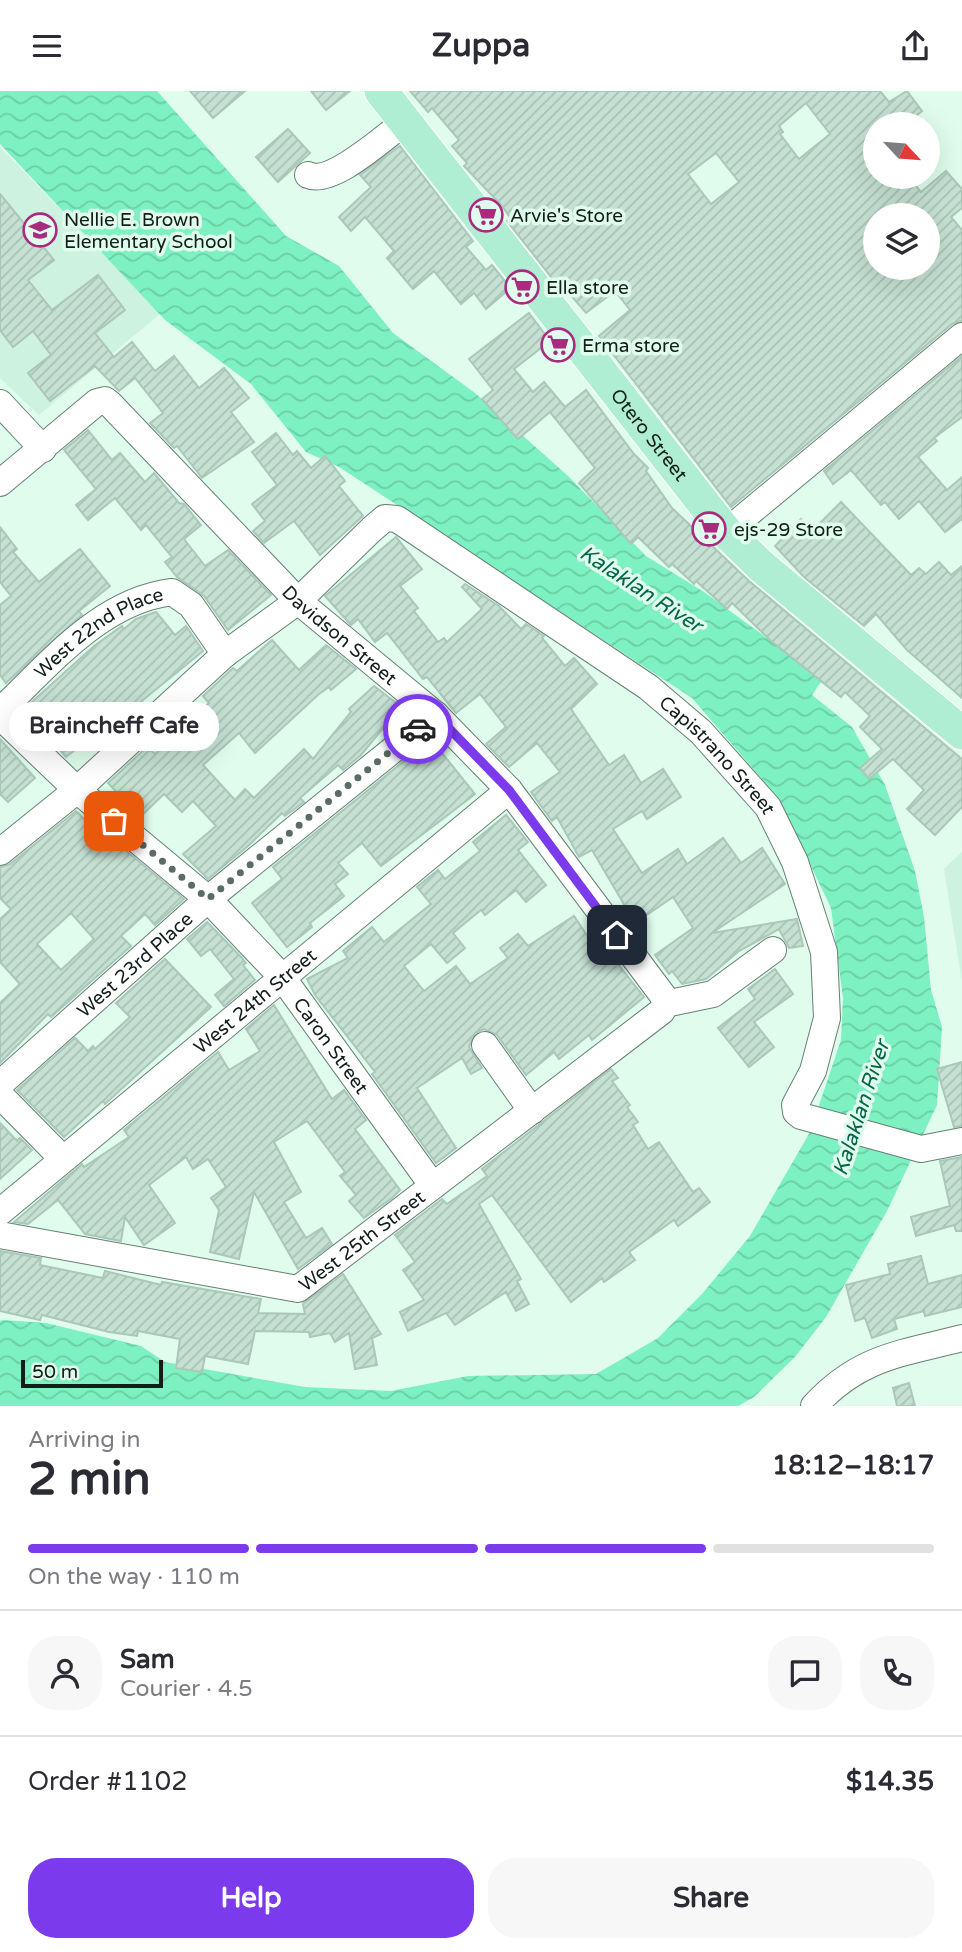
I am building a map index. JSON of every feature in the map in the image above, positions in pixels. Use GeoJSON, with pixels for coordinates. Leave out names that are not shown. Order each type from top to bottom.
{"type":"FeatureCollection","features":[{"type":"Feature","properties":{"kind":"main road","name":"Otero Street"},"geometry":{"type":"LineString","coordinates":[[380,91],[726,532],[770,574],[962,733]]}},
{"type":"Feature","properties":{"kind":"street"},"geometry":{"type":"LineString","coordinates":[[308,175],[324,178],[339,170],[405,121]]}},
{"type":"Feature","properties":{"kind":"street"},"geometry":{"type":"LineString","coordinates":[[726,532],[962,336]]}},
{"type":"Feature","properties":{"kind":"street","name":"Davidson Street"},"geometry":{"type":"LineString","coordinates":[[43,449],[97,402],[105,400],[110,404],[298,601],[436,715],[509,790],[664,997],[665,1004]]}},
{"type":"Feature","properties":{"kind":"street"},"geometry":{"type":"LineString","coordinates":[[0,403],[43,449],[0,483]]}},
{"type":"Feature","properties":{"kind":"street","name":"Capistrano Street"},"geometry":{"type":"LineString","coordinates":[[298,601],[372,529],[385,519],[397,519],[501,585],[648,687],[701,732],[768,807],[795,862],[824,952],[827,1018],[813,1072],[795,1105],[801,1116],[941,1145]]}},
{"type":"Feature","properties":{"kind":"street","name":"West 22nd Place"},"geometry":{"type":"LineString","coordinates":[[0,714],[86,631],[124,604],[172,591],[191,605],[225,655]]}},
{"type":"Feature","properties":{"kind":"street"},"geometry":{"type":"LineString","coordinates":[[0,852],[77,790],[225,655],[298,601]]}},
{"type":"Feature","properties":{"kind":"street","name":"Caron Street"},"geometry":{"type":"LineString","coordinates":[[0,714],[77,790],[208,899],[282,977],[433,1187]]}},
{"type":"Feature","properties":{"kind":"street","name":"West 23rd Place"},"geometry":{"type":"LineString","coordinates":[[0,1084],[208,899],[436,715]]}},
{"type":"Feature","properties":{"kind":"street","name":"West 24th Street"},"geometry":{"type":"LineString","coordinates":[[0,1212],[509,790]]}},
{"type":"Feature","properties":{"kind":"street"},"geometry":{"type":"LineString","coordinates":[[665,1004],[713,995],[773,950]]}},
{"type":"Feature","properties":{"kind":"street","name":"West 25th Street"},"geometry":{"type":"LineString","coordinates":[[0,1235],[298,1289],[532,1111],[662,1010],[665,1004]]}},
{"type":"Feature","properties":{"kind":"street"},"geometry":{"type":"LineString","coordinates":[[485,1045],[532,1111]]}},
{"type":"Feature","properties":{"kind":"street"},"geometry":{"type":"LineString","coordinates":[[0,1095],[63,1159]]}},
{"type":"Feature","properties":{"kind":"street"},"geometry":{"type":"LineString","coordinates":[[814,1406],[844,1377],[865,1364],[962,1338]]}},
{"type":"Feature","properties":{"kind":"shaded area","name":"Nellie E. Brown Elementary School"},"geometry":{"type":"Polygon","coordinates":[[[0,147],[161,313],[39,415],[0,378],[0,147]]]}},
{"type":"Feature","properties":{"kind":"shaded area"},"geometry":{"type":"Polygon","coordinates":[[[962,852],[962,982],[944,869],[962,852]]]}},
{"type":"Feature","properties":{"kind":"water","name":"Kalaklan River"},"geometry":{"type":"Polygon","coordinates":[[[0,91],[157,91],[286,236],[339,266],[393,333],[475,393],[567,475],[646,556],[704,592],[823,679],[812,695],[852,727],[885,785],[915,871],[924,917],[931,990],[942,1027],[937,1105],[887,1211],[826,1317],[795,1357],[754,1397],[738,1406],[0,1406],[0,1321],[3,1320],[46,1323],[141,1346],[165,1362],[305,1387],[391,1391],[468,1376],[596,1374],[658,1338],[702,1294],[750,1236],[810,1132],[841,1040],[843,998],[831,908],[779,799],[692,698],[339,467],[306,452],[251,384],[165,320],[0,144],[0,91]]]}},
{"type":"Feature","properties":{"kind":"building"},"geometry":{"type":"Polygon","coordinates":[[[190,91],[245,91],[213,118],[190,91]]]}},
{"type":"Feature","properties":{"kind":"building"},"geometry":{"type":"Polygon","coordinates":[[[311,91],[350,91],[326,110],[311,91]]]}},
{"type":"Feature","properties":{"kind":"building"},"geometry":{"type":"Polygon","coordinates":[[[410,91],[880,91],[889,102],[907,91],[921,112],[863,112],[863,189],[919,189],[921,192],[925,189],[940,189],[940,176],[946,171],[962,189],[962,208],[951,217],[962,230],[962,321],[952,324],[731,507],[599,336],[630,310],[615,291],[586,313],[562,285],[559,287],[507,221],[511,219],[502,206],[464,166],[467,163],[452,146],[459,140],[432,108],[428,112],[410,91]],[[806,103],[779,126],[783,132],[780,134],[799,159],[830,134],[806,103]],[[716,153],[688,174],[711,204],[739,182],[716,153]]]}},
{"type":"Feature","properties":{"kind":"building"},"geometry":{"type":"Polygon","coordinates":[[[288,129],[310,153],[278,182],[256,157],[288,129]]]}},
{"type":"Feature","properties":{"kind":"building"},"geometry":{"type":"Polygon","coordinates":[[[400,146],[473,241],[466,247],[486,270],[492,265],[513,291],[510,295],[507,291],[486,309],[474,293],[461,304],[434,271],[413,289],[387,258],[394,251],[365,217],[351,231],[339,217],[371,187],[360,175],[400,146]]]}},
{"type":"Feature","properties":{"kind":"building"},"geometry":{"type":"Polygon","coordinates":[[[0,194],[54,260],[28,280],[52,310],[98,275],[125,310],[95,333],[114,357],[132,342],[155,371],[174,356],[199,388],[224,368],[249,398],[231,412],[254,442],[202,478],[177,446],[174,448],[150,423],[163,413],[135,378],[119,391],[95,366],[50,401],[28,373],[51,355],[33,331],[13,347],[0,330],[0,194]]]}},
{"type":"Feature","properties":{"kind":"building"},"geometry":{"type":"Polygon","coordinates":[[[529,313],[550,341],[514,369],[533,392],[544,382],[565,407],[586,390],[634,454],[648,468],[646,471],[672,508],[749,581],[962,759],[962,807],[935,835],[907,809],[924,790],[893,759],[869,779],[860,768],[882,749],[860,727],[870,716],[845,692],[841,697],[770,640],[732,603],[727,609],[696,581],[694,584],[672,564],[669,567],[638,537],[631,544],[579,483],[595,468],[550,412],[518,439],[482,399],[493,390],[469,359],[529,313]]]}},
{"type":"Feature","properties":{"kind":"building"},"geometry":{"type":"Polygon","coordinates":[[[962,356],[962,417],[934,438],[937,441],[918,457],[947,490],[962,477],[962,519],[945,532],[919,501],[899,519],[885,502],[881,505],[851,470],[833,484],[824,471],[962,356]]]}},
{"type":"Feature","properties":{"kind":"building"},"geometry":{"type":"Polygon","coordinates":[[[88,430],[112,460],[120,453],[145,482],[154,473],[179,503],[184,504],[201,525],[184,539],[205,566],[228,550],[271,595],[228,630],[204,596],[177,577],[165,562],[172,557],[146,525],[141,530],[115,498],[88,520],[76,505],[96,489],[64,450],[88,430]]]}},
{"type":"Feature","properties":{"kind":"building"},"geometry":{"type":"Polygon","coordinates":[[[276,433],[293,455],[297,451],[311,468],[325,456],[345,481],[339,486],[363,516],[320,555],[294,521],[264,543],[253,531],[265,521],[252,504],[277,485],[252,452],[276,433]]]}},
{"type":"Feature","properties":{"kind":"building"},"geometry":{"type":"Polygon","coordinates":[[[841,502],[911,575],[919,568],[926,574],[939,562],[951,575],[962,566],[962,698],[907,650],[876,614],[864,626],[804,577],[775,546],[801,519],[812,531],[841,502]]]}},
{"type":"Feature","properties":{"kind":"building"},"geometry":{"type":"Polygon","coordinates":[[[0,527],[17,549],[13,552],[39,582],[80,549],[110,586],[79,611],[82,615],[6,683],[0,675],[0,605],[11,596],[0,582],[0,527]]]}},
{"type":"Feature","properties":{"kind":"building"},"geometry":{"type":"Polygon","coordinates":[[[396,537],[422,569],[400,586],[418,608],[414,611],[438,642],[444,638],[447,642],[482,609],[462,587],[465,584],[499,606],[521,629],[526,624],[544,636],[542,638],[565,666],[574,658],[597,684],[571,709],[609,765],[624,755],[641,783],[663,769],[681,797],[647,819],[642,811],[613,829],[642,873],[678,849],[687,864],[723,838],[741,863],[762,848],[785,884],[712,933],[797,919],[803,946],[789,948],[779,929],[739,951],[706,979],[682,984],[672,971],[669,974],[655,955],[693,928],[673,897],[635,923],[592,850],[579,857],[557,817],[552,821],[531,792],[560,772],[537,743],[509,767],[486,744],[506,727],[480,694],[456,713],[427,677],[423,679],[387,633],[375,642],[358,619],[351,625],[325,596],[396,537]]]}},
{"type":"Feature","properties":{"kind":"building"},"geometry":{"type":"Polygon","coordinates":[[[156,612],[175,635],[186,626],[203,651],[121,718],[119,716],[66,757],[24,709],[94,646],[122,626],[124,629],[136,619],[156,612]]]}},
{"type":"Feature","properties":{"kind":"building"},"geometry":{"type":"Polygon","coordinates":[[[272,640],[299,670],[326,645],[356,669],[331,690],[329,687],[319,694],[255,753],[239,733],[203,765],[235,800],[245,789],[254,798],[304,749],[313,759],[351,712],[349,709],[374,686],[407,711],[386,730],[384,727],[361,755],[343,770],[338,765],[300,798],[304,802],[285,816],[282,813],[208,879],[183,854],[216,826],[193,801],[182,812],[164,794],[140,817],[108,783],[147,747],[155,754],[209,703],[203,696],[233,668],[237,671],[272,640]]]}},
{"type":"Feature","properties":{"kind":"building"},"geometry":{"type":"Polygon","coordinates":[[[435,736],[443,745],[438,748],[475,794],[381,866],[362,843],[338,863],[348,874],[335,884],[344,896],[310,923],[312,927],[287,947],[252,903],[282,879],[273,867],[435,736]]]}},
{"type":"Feature","properties":{"kind":"building"},"geometry":{"type":"Polygon","coordinates":[[[0,739],[35,778],[8,802],[0,794],[0,739]]]}},
{"type":"Feature","properties":{"kind":"building"},"geometry":{"type":"Polygon","coordinates":[[[76,811],[104,837],[107,835],[184,899],[155,925],[145,914],[121,936],[131,946],[51,1017],[48,1014],[0,1063],[0,1003],[20,984],[0,962],[0,919],[11,909],[0,898],[0,867],[10,864],[76,811]],[[71,913],[37,944],[61,970],[94,939],[71,913]]]}},
{"type":"Feature","properties":{"kind":"building"},"geometry":{"type":"Polygon","coordinates":[[[506,815],[528,842],[518,850],[546,885],[526,902],[516,890],[485,915],[481,910],[453,933],[465,948],[447,963],[431,944],[404,966],[424,991],[456,966],[470,984],[508,958],[500,948],[518,934],[528,946],[574,916],[592,943],[595,940],[611,960],[613,958],[644,997],[592,1040],[589,1035],[559,1059],[554,1052],[526,1075],[497,1035],[484,1029],[475,1033],[469,1047],[482,1068],[471,1074],[462,1058],[417,1088],[456,1148],[436,1163],[372,1074],[375,1072],[315,995],[307,979],[348,958],[343,951],[372,927],[384,942],[431,904],[417,887],[438,870],[445,879],[480,851],[473,842],[506,815]]]}},
{"type":"Feature","properties":{"kind":"building"},"geometry":{"type":"Polygon","coordinates":[[[207,922],[242,958],[246,963],[243,965],[255,980],[224,1006],[215,995],[234,979],[210,949],[201,956],[187,939],[207,922]]]}},
{"type":"Feature","properties":{"kind":"building"},"geometry":{"type":"Polygon","coordinates":[[[165,959],[211,1007],[105,1104],[103,1101],[64,1137],[17,1090],[75,1038],[88,1051],[93,1046],[95,1049],[130,1017],[116,1003],[165,959]]]}},
{"type":"Feature","properties":{"kind":"building"},"geometry":{"type":"Polygon","coordinates":[[[775,969],[793,994],[754,1022],[774,1047],[749,1067],[718,1028],[755,999],[748,989],[775,969]]]}},
{"type":"Feature","properties":{"kind":"building"},"geometry":{"type":"Polygon","coordinates":[[[274,1005],[332,1099],[344,1090],[366,1120],[355,1129],[400,1190],[392,1198],[364,1218],[349,1201],[356,1195],[340,1176],[345,1172],[307,1121],[274,1142],[301,1192],[284,1202],[306,1238],[322,1228],[332,1244],[298,1269],[254,1192],[239,1259],[210,1252],[219,1210],[211,1198],[226,1187],[208,1159],[193,1169],[186,1157],[149,1185],[175,1223],[144,1245],[125,1217],[121,1241],[85,1234],[58,1200],[28,1224],[14,1222],[82,1164],[84,1167],[129,1137],[124,1130],[218,1052],[229,1070],[260,1051],[246,1029],[274,1005]]]}},
{"type":"Feature","properties":{"kind":"building"},"geometry":{"type":"Polygon","coordinates":[[[962,1062],[962,1126],[954,1127],[937,1069],[962,1062]]]}},
{"type":"Feature","properties":{"kind":"building"},"geometry":{"type":"Polygon","coordinates":[[[611,1069],[618,1078],[612,1081],[630,1105],[627,1107],[638,1122],[633,1125],[648,1149],[659,1142],[693,1192],[699,1188],[710,1202],[678,1226],[674,1220],[629,1252],[635,1260],[604,1282],[602,1278],[571,1302],[492,1195],[479,1204],[521,1279],[517,1281],[529,1304],[516,1311],[506,1292],[455,1325],[446,1313],[408,1331],[400,1312],[424,1300],[403,1270],[415,1262],[395,1235],[442,1199],[447,1204],[487,1176],[482,1169],[611,1069]]]}},
{"type":"Feature","properties":{"kind":"building"},"geometry":{"type":"Polygon","coordinates":[[[0,1123],[17,1141],[20,1138],[32,1150],[0,1179],[0,1123]]]}},
{"type":"Feature","properties":{"kind":"building"},"geometry":{"type":"Polygon","coordinates":[[[962,1157],[962,1231],[956,1231],[954,1225],[916,1236],[911,1217],[950,1206],[940,1161],[962,1157]]]}},
{"type":"Feature","properties":{"kind":"building"},"geometry":{"type":"Polygon","coordinates":[[[0,1251],[41,1258],[40,1265],[103,1278],[105,1271],[161,1285],[162,1282],[261,1299],[258,1313],[305,1314],[303,1304],[343,1274],[381,1334],[372,1338],[377,1365],[355,1369],[349,1333],[335,1342],[330,1333],[310,1337],[309,1332],[255,1331],[248,1364],[205,1356],[202,1372],[176,1368],[180,1339],[138,1331],[137,1336],[109,1332],[42,1315],[40,1320],[0,1311],[0,1251]]]}},
{"type":"Feature","properties":{"kind":"building"},"geometry":{"type":"Polygon","coordinates":[[[921,1256],[928,1284],[962,1275],[962,1307],[925,1316],[924,1311],[894,1319],[897,1329],[872,1338],[865,1318],[855,1321],[846,1285],[890,1274],[888,1264],[921,1256]]]}},
{"type":"Feature","properties":{"kind":"building"},"geometry":{"type":"Polygon","coordinates":[[[909,1383],[915,1406],[897,1406],[893,1388],[909,1383]]]}},
{"type":"Feature","properties":{"kind":"way so far"},"geometry":{"type":"LineString","coordinates":[[114,821],[208,899],[418,729]]}},
{"type":"Feature","properties":{"kind":"place","name":"Arvie's Store"},"geometry":{"type":"Point","coordinates":[486,215]}},
{"type":"Feature","properties":{"kind":"place","name":"Nellie E. Brown Elementary School"},"geometry":{"type":"Point","coordinates":[40,230]}},
{"type":"Feature","properties":{"kind":"place","name":"Ella store"},"geometry":{"type":"Point","coordinates":[522,287]}},
{"type":"Feature","properties":{"kind":"place","name":"Erma store"},"geometry":{"type":"Point","coordinates":[558,345]}},
{"type":"Feature","properties":{"kind":"place","name":"ejs-29 Store"},"geometry":{"type":"Point","coordinates":[709,529]}},
{"type":"Feature","properties":{"kind":"place","name":"Braincheff Cafe"},"geometry":{"type":"Point","coordinates":[114,821]}},
{"type":"Feature","properties":{"kind":"route"},"geometry":{"type":"LineString","coordinates":[[418,729],[436,715],[509,790],[617,935]]}}]}
